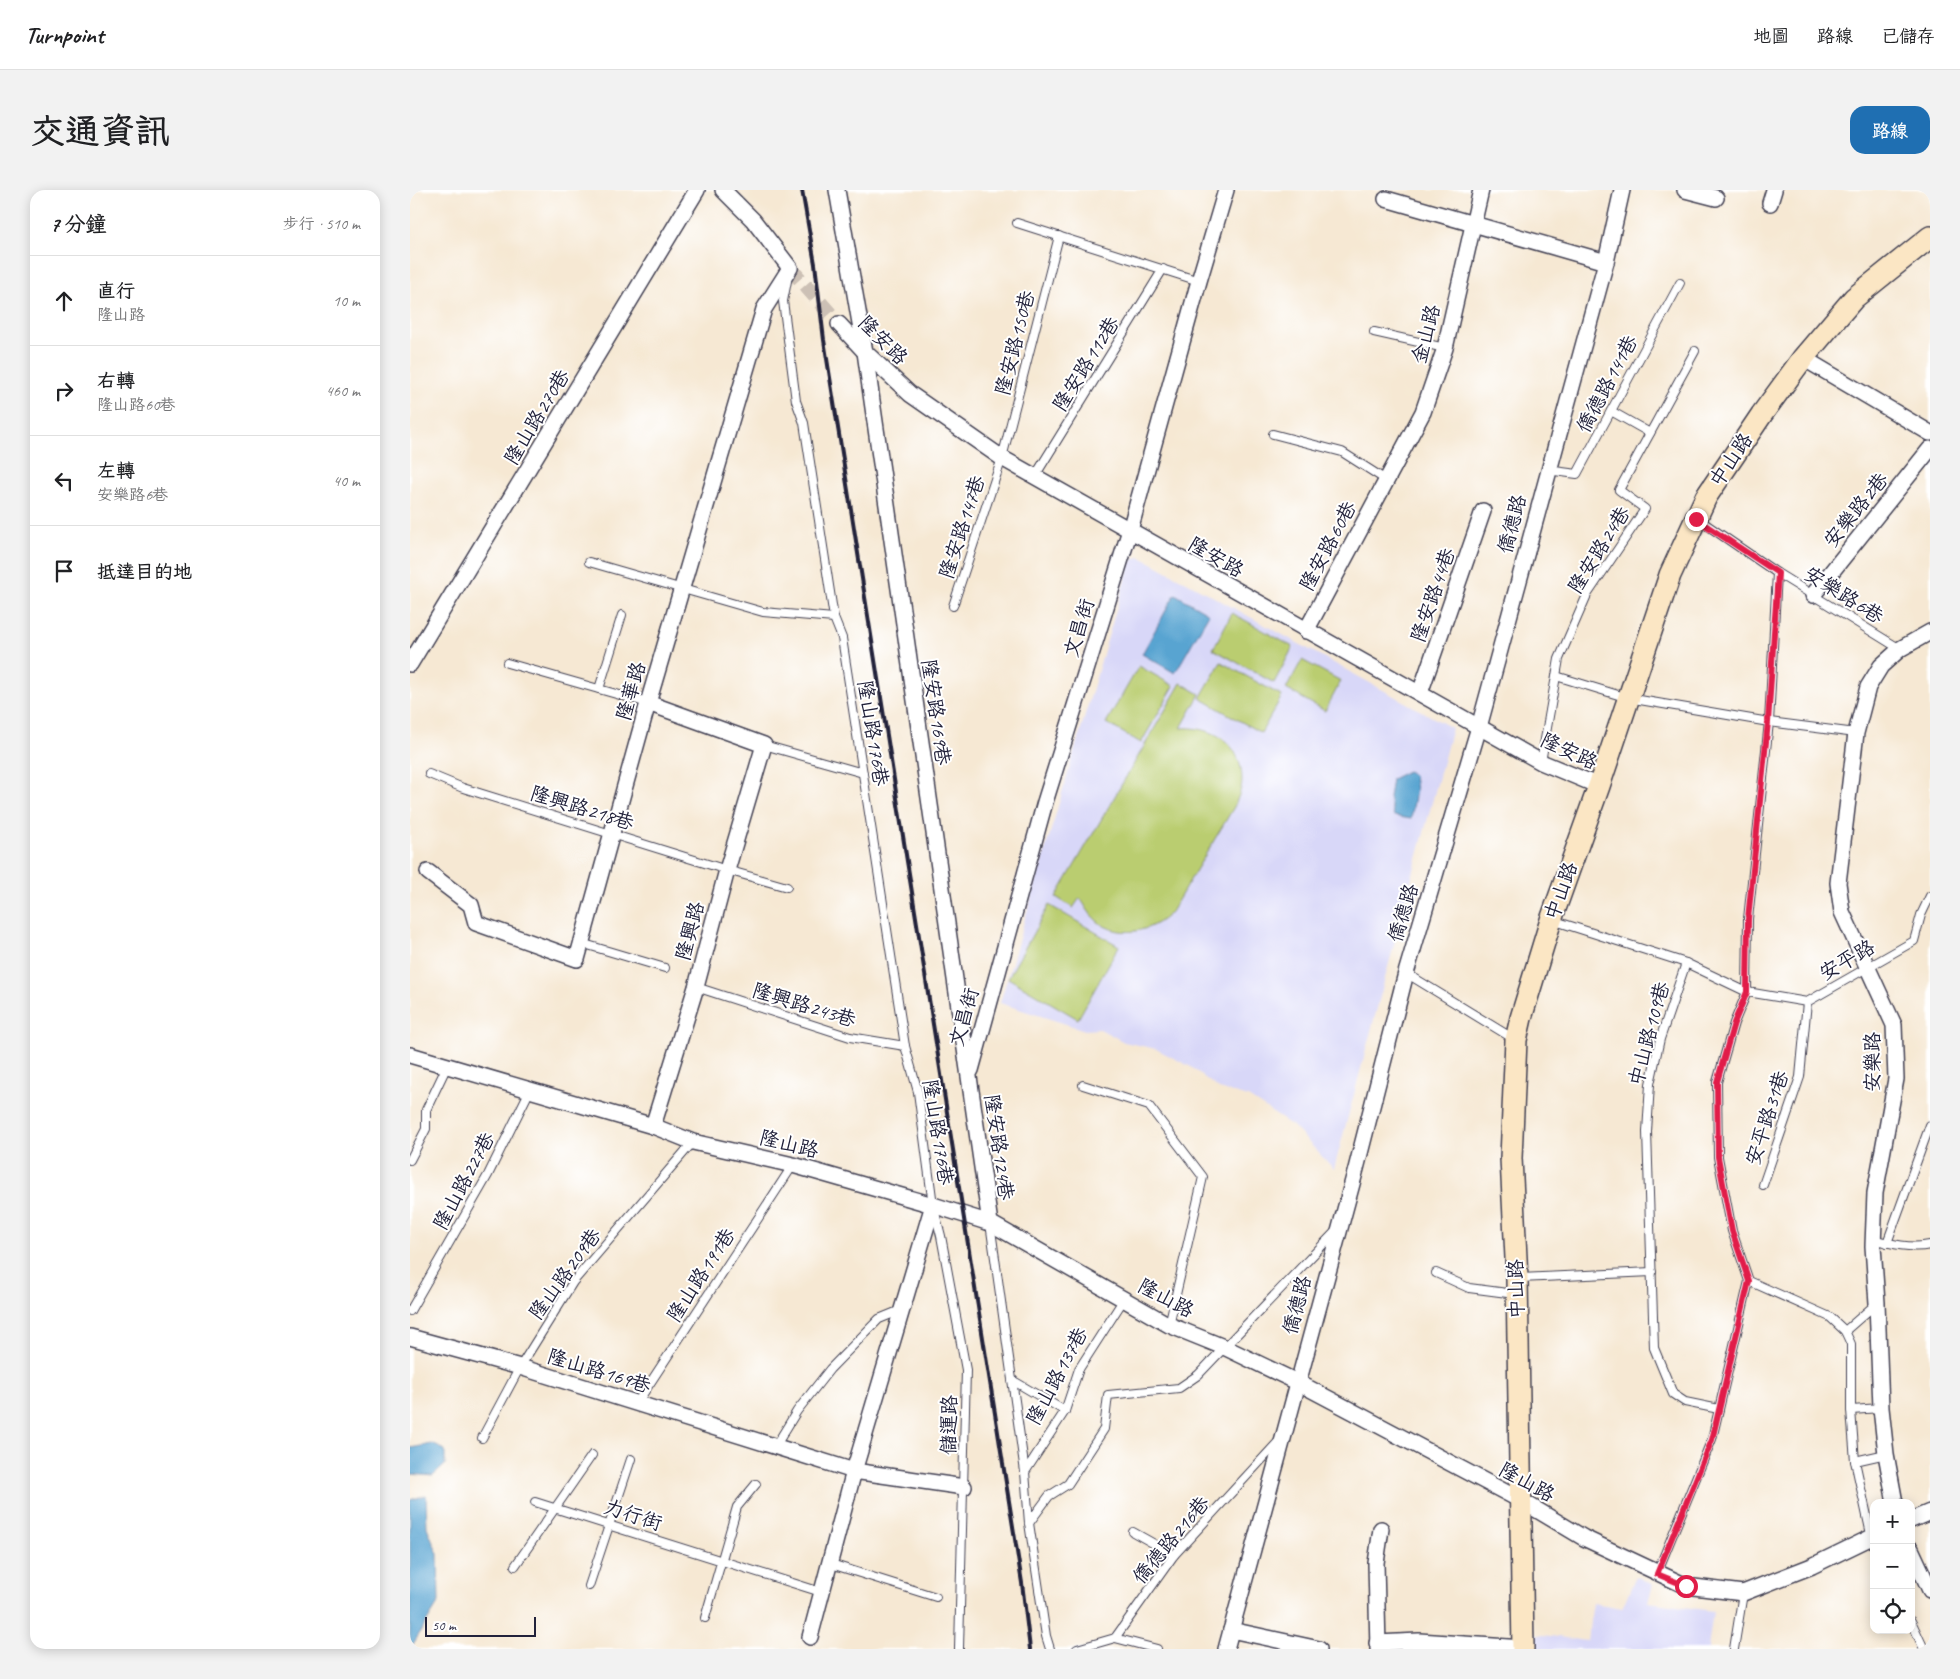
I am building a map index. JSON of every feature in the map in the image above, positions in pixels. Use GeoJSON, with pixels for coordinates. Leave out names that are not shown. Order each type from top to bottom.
{"type":"FeatureCollection","features":[{"type":"Feature","properties":{"kind":"street","name":"隆山路270巷"},"geometry":{"type":"LineString","coordinates":[[410,664],[698,190]]}},
{"type":"Feature","properties":{"kind":"street"},"geometry":{"type":"LineString","coordinates":[[723,190],[753,220],[790,268]]}},
{"type":"Feature","properties":{"kind":"street","name":"隆安路169巷"},"geometry":{"type":"LineString","coordinates":[[837,190],[865,352],[968,1077]]}},
{"type":"Feature","properties":{"kind":"street","name":"文昌街"},"geometry":{"type":"LineString","coordinates":[[968,1077],[1045,802],[1130,530],[1199,280],[1226,190]]}},
{"type":"Feature","properties":{"kind":"street","name":"金山路"},"geometry":{"type":"LineString","coordinates":[[1386,480],[1423,412],[1445,348],[1481,190]]}},
{"type":"Feature","properties":{"kind":"street","name":"僑德路"},"geometry":{"type":"LineString","coordinates":[[1226,1649],[1387,1052],[1406,973],[1478,727],[1547,470],[1606,262],[1622,190]]}},
{"type":"Feature","properties":{"kind":"street"},"geometry":{"type":"LineString","coordinates":[[1685,190],[1716,198]]}},
{"type":"Feature","properties":{"kind":"street"},"geometry":{"type":"LineString","coordinates":[[1386,199],[1606,262]]}},
{"type":"Feature","properties":{"kind":"street","name":"中山路"},"geometry":{"type":"LineString","coordinates":[[1523,1648],[1517,1286],[1511,1158],[1516,1040],[1521,1018],[1550,920],[1599,786],[1670,575],[1706,497],[1756,422],[1803,358],[1854,298],[1930,238]]}},
{"type":"Feature","properties":{"kind":"street","name":"隆華路"},"geometry":{"type":"LineString","coordinates":[[428,872],[471,905],[476,923],[577,959],[648,703],[764,309],[790,268]]}},
{"type":"Feature","properties":{"kind":"street","name":"隆安路"},"geometry":{"type":"LineString","coordinates":[[839,324],[865,352],[910,394],[1002,458],[1541,762],[1599,786]]}},
{"type":"Feature","properties":{"kind":"street"},"geometry":{"type":"LineString","coordinates":[[1803,358],[1930,433]]}},
{"type":"Feature","properties":{"kind":"street","name":"安樂路2巷"},"geometry":{"type":"LineString","coordinates":[[1812,595],[1930,449]]}},
{"type":"Feature","properties":{"kind":"street","name":"隆安路60巷"},"geometry":{"type":"LineString","coordinates":[[1306,631],[1386,480]]}},
{"type":"Feature","properties":{"kind":"street","name":"隆安路44巷"},"geometry":{"type":"LineString","coordinates":[[1420,693],[1484,511]]}},
{"type":"Feature","properties":{"kind":"street","name":"安樂路"},"geometry":{"type":"LineString","coordinates":[[1894,1499],[1886,1454],[1881,1408],[1877,1303],[1880,1241],[1875,1192],[1896,1079],[1894,1025],[1882,1003],[1868,966],[1842,912],[1838,883],[1856,734],[1868,687],[1881,666],[1900,649],[1930,632]]}},
{"type":"Feature","properties":{"kind":"street"},"geometry":{"type":"LineString","coordinates":[[648,703],[764,745]]}},
{"type":"Feature","properties":{"kind":"street","name":"隆興路"},"geometry":{"type":"LineString","coordinates":[[653,1126],[696,987],[727,870],[764,745]]}},
{"type":"Feature","properties":{"kind":"street","name":"隆山路"},"geometry":{"type":"LineString","coordinates":[[410,1055],[653,1126],[693,1142],[793,1165],[990,1223],[1169,1325],[1226,1348],[1297,1382],[1522,1501],[1584,1538],[1686,1586],[1743,1593],[1870,1540]]}},
{"type":"Feature","properties":{"kind":"street","name":"隆安路124巷"},"geometry":{"type":"LineString","coordinates":[[968,1077],[990,1223]]}},
{"type":"Feature","properties":{"kind":"street"},"geometry":{"type":"LineString","coordinates":[[810,1637],[854,1472],[933,1205]]}},
{"type":"Feature","properties":{"kind":"street","name":"隆山路169巷"},"geometry":{"type":"LineString","coordinates":[[410,1337],[520,1367],[854,1472]]}},
{"type":"Feature","properties":{"kind":"street"},"geometry":{"type":"LineString","coordinates":[[854,1472],[964,1487]]}},
{"type":"Feature","properties":{"kind":"street"},"geometry":{"type":"LineString","coordinates":[[1915,1518],[1930,1512]]}},
{"type":"Feature","properties":{"kind":"street"},"geometry":{"type":"LineString","coordinates":[[1381,1529],[1376,1563],[1378,1646],[1418,1642],[1523,1648]]}},
{"type":"Feature","properties":{"kind":"street"},"geometry":{"type":"LineString","coordinates":[[1915,1558],[1930,1590]]}},
{"type":"Feature","properties":{"kind":"street"},"geometry":{"type":"LineString","coordinates":[[1231,1630],[1319,1649]]}},
{"type":"Feature","properties":{"kind":"lane"},"geometry":{"type":"LineString","coordinates":[[1016,222],[1199,280]]}},
{"type":"Feature","properties":{"kind":"lane","name":"隆安路150巷"},"geometry":{"type":"LineString","coordinates":[[1002,458],[1059,236]]}},
{"type":"Feature","properties":{"kind":"lane","name":"隆山路176巷"},"geometry":{"type":"LineString","coordinates":[[790,268],[783,301],[796,401],[804,423],[834,618],[842,638],[905,1046],[918,1092],[933,1205]]}},
{"type":"Feature","properties":{"kind":"lane","name":"隆安路112巷"},"geometry":{"type":"LineString","coordinates":[[1036,476],[1163,269]]}},
{"type":"Feature","properties":{"kind":"lane","name":"僑德路141巷"},"geometry":{"type":"LineString","coordinates":[[1547,470],[1577,474],[1680,282]]}},
{"type":"Feature","properties":{"kind":"lane"},"geometry":{"type":"LineString","coordinates":[[1374,332],[1445,348]]}},
{"type":"Feature","properties":{"kind":"lane","name":"隆安路24巷"},"geometry":{"type":"LineString","coordinates":[[1541,762],[1559,658],[1587,595],[1645,510],[1619,490],[1695,351]]}},
{"type":"Feature","properties":{"kind":"lane"},"geometry":{"type":"LineString","coordinates":[[1611,411],[1650,433]]}},
{"type":"Feature","properties":{"kind":"lane"},"geometry":{"type":"LineString","coordinates":[[1272,434],[1342,452],[1386,480]]}},
{"type":"Feature","properties":{"kind":"lane","name":"隆安路147巷"},"geometry":{"type":"LineString","coordinates":[[953,606],[1002,458]]}},
{"type":"Feature","properties":{"kind":"lane","name":"安樂路6巷"},"geometry":{"type":"LineString","coordinates":[[1696,519],[1812,595],[1900,649]]}},
{"type":"Feature","properties":{"kind":"lane"},"geometry":{"type":"LineString","coordinates":[[590,562],[763,612],[834,618]]}},
{"type":"Feature","properties":{"kind":"lane"},"geometry":{"type":"LineString","coordinates":[[1657,1574],[1712,1440],[1749,1281],[1732,1231],[1718,1157],[1717,1082],[1734,1023],[1747,992],[1748,919],[1768,722],[1778,573]]}},
{"type":"Feature","properties":{"kind":"lane"},"geometry":{"type":"LineString","coordinates":[[599,689],[622,615]]}},
{"type":"Feature","properties":{"kind":"lane"},"geometry":{"type":"LineString","coordinates":[[507,663],[648,703]]}},
{"type":"Feature","properties":{"kind":"lane"},"geometry":{"type":"LineString","coordinates":[[1556,676],[1628,698],[1768,722],[1856,734]]}},
{"type":"Feature","properties":{"kind":"lane"},"geometry":{"type":"LineString","coordinates":[[764,745],[862,773]]}},
{"type":"Feature","properties":{"kind":"lane","name":"隆興路218巷"},"geometry":{"type":"LineString","coordinates":[[428,774],[463,788],[786,887]]}},
{"type":"Feature","properties":{"kind":"lane","name":"安平路"},"geometry":{"type":"LineString","coordinates":[[1747,992],[1807,1002],[1914,941],[1921,915],[1930,896]]}},
{"type":"Feature","properties":{"kind":"lane"},"geometry":{"type":"LineString","coordinates":[[1550,920],[1686,963]]}},
{"type":"Feature","properties":{"kind":"lane"},"geometry":{"type":"LineString","coordinates":[[581,943],[665,968]]}},
{"type":"Feature","properties":{"kind":"lane","name":"中山路109巷"},"geometry":{"type":"LineString","coordinates":[[1719,1408],[1685,1402],[1673,1394],[1654,1348],[1647,1132],[1650,1084],[1660,1039],[1686,963],[1747,992]]}},
{"type":"Feature","properties":{"kind":"lane"},"geometry":{"type":"LineString","coordinates":[[1406,973],[1516,1040]]}},
{"type":"Feature","properties":{"kind":"lane","name":"隆興路243巷"},"geometry":{"type":"LineString","coordinates":[[696,987],[850,1038],[905,1046]]}},
{"type":"Feature","properties":{"kind":"lane","name":"安平路31巷"},"geometry":{"type":"LineString","coordinates":[[1763,1185],[1800,1077],[1807,1002]]}},
{"type":"Feature","properties":{"kind":"lane"},"geometry":{"type":"LineString","coordinates":[[410,1160],[426,1130],[426,1110],[447,1066]]}},
{"type":"Feature","properties":{"kind":"lane"},"geometry":{"type":"LineString","coordinates":[[1083,1085],[1149,1106],[1204,1177],[1169,1325]]}},
{"type":"Feature","properties":{"kind":"lane","name":"隆山路227巷"},"geometry":{"type":"LineString","coordinates":[[410,1311],[488,1175],[530,1090]]}},
{"type":"Feature","properties":{"kind":"lane"},"geometry":{"type":"LineString","coordinates":[[1930,1125],[1880,1241],[1918,1248],[1930,1245]]}},
{"type":"Feature","properties":{"kind":"lane","name":"隆山路209巷"},"geometry":{"type":"LineString","coordinates":[[482,1438],[520,1367],[573,1282],[693,1142]]}},
{"type":"Feature","properties":{"kind":"lane","name":"隆山路191巷"},"geometry":{"type":"LineString","coordinates":[[637,1403],[793,1165]]}},
{"type":"Feature","properties":{"kind":"lane","name":"儲運路"},"geometry":{"type":"LineString","coordinates":[[933,1205],[941,1236],[966,1370],[959,1649]]}},
{"type":"Feature","properties":{"kind":"lane"},"geometry":{"type":"LineString","coordinates":[[990,1223],[1025,1472],[1029,1523],[1046,1636],[1050,1649]]}},
{"type":"Feature","properties":{"kind":"lane"},"geometry":{"type":"LineString","coordinates":[[1029,1523],[1048,1496],[1068,1484],[1104,1429],[1108,1395],[1179,1388],[1198,1375],[1226,1348],[1339,1228]]}},
{"type":"Feature","properties":{"kind":"lane"},"geometry":{"type":"LineString","coordinates":[[1436,1272],[1469,1288],[1517,1286],[1652,1272]]}},
{"type":"Feature","properties":{"kind":"lane"},"geometry":{"type":"LineString","coordinates":[[1749,1281],[1830,1317],[1845,1331],[1851,1344],[1851,1410],[1855,1460],[1870,1526]]}},
{"type":"Feature","properties":{"kind":"lane","name":"隆山路137巷"},"geometry":{"type":"LineString","coordinates":[[1025,1472],[1065,1411],[1079,1369],[1124,1299]]}},
{"type":"Feature","properties":{"kind":"lane"},"geometry":{"type":"LineString","coordinates":[[1845,1331],[1877,1303]]}},
{"type":"Feature","properties":{"kind":"lane"},"geometry":{"type":"LineString","coordinates":[[776,1447],[797,1411],[830,1370],[879,1319],[903,1309]]}},
{"type":"Feature","properties":{"kind":"lane"},"geometry":{"type":"LineString","coordinates":[[1012,1380],[1065,1411]]}},
{"type":"Feature","properties":{"kind":"lane"},"geometry":{"type":"LineString","coordinates":[[1851,1410],[1881,1408]]}},
{"type":"Feature","properties":{"kind":"lane","name":"僑德路216巷"},"geometry":{"type":"LineString","coordinates":[[1114,1638],[1174,1555],[1282,1437]]}},
{"type":"Feature","properties":{"kind":"lane"},"geometry":{"type":"LineString","coordinates":[[1855,1460],[1886,1454]]}},
{"type":"Feature","properties":{"kind":"lane"},"geometry":{"type":"LineString","coordinates":[[515,1566],[592,1455]]}},
{"type":"Feature","properties":{"kind":"lane"},"geometry":{"type":"LineString","coordinates":[[589,1586],[631,1459]]}},
{"type":"Feature","properties":{"kind":"lane"},"geometry":{"type":"LineString","coordinates":[[705,1618],[737,1507],[756,1484]]}},
{"type":"Feature","properties":{"kind":"lane","name":"力行街"},"geometry":{"type":"LineString","coordinates":[[535,1502],[722,1560]]}},
{"type":"Feature","properties":{"kind":"lane"},"geometry":{"type":"LineString","coordinates":[[1133,1532],[1174,1555]]}},
{"type":"Feature","properties":{"kind":"lane"},"geometry":{"type":"LineString","coordinates":[[722,1560],[821,1592]]}},
{"type":"Feature","properties":{"kind":"lane"},"geometry":{"type":"LineString","coordinates":[[830,1564],[936,1597]]}},
{"type":"Feature","properties":{"kind":"lane"},"geometry":{"type":"LineString","coordinates":[[1734,1649],[1743,1593]]}},
{"type":"Feature","properties":{"kind":"lane"},"geometry":{"type":"LineString","coordinates":[[1915,1630],[1924,1649]]}},
{"type":"Feature","properties":{"kind":"lane"},"geometry":{"type":"LineString","coordinates":[[1077,1649],[1114,1638],[1158,1649]]}},
{"type":"Feature","properties":{"kind":"shaded area"},"geometry":{"type":"Polygon","coordinates":[[[1141,557],[1452,728],[1334,1169],[1293,1126],[1248,1097],[1219,1089],[1191,1067],[1156,1049],[1124,1042],[1100,1029],[1085,1030],[1000,1003],[1129,566],[1134,558],[1141,557]]]}},
{"type":"Feature","properties":{"kind":"shaded area"},"geometry":{"type":"Polygon","coordinates":[[[1636,1576],[1653,1585],[1648,1602],[1713,1611],[1708,1649],[1521,1649],[1521,1632],[1587,1641],[1593,1603],[1622,1608],[1636,1576]]]}},
{"type":"Feature","properties":{"kind":"green space"},"geometry":{"type":"Polygon","coordinates":[[[1232,613],[1293,647],[1274,683],[1213,649],[1232,613]]]}},
{"type":"Feature","properties":{"kind":"green space"},"geometry":{"type":"Polygon","coordinates":[[[1302,660],[1341,681],[1325,711],[1286,689],[1302,660]]]}},
{"type":"Feature","properties":{"kind":"green space"},"geometry":{"type":"Polygon","coordinates":[[[1221,662],[1282,696],[1261,733],[1200,698],[1221,662]]]}},
{"type":"Feature","properties":{"kind":"green space"},"geometry":{"type":"Polygon","coordinates":[[[1139,666],[1174,686],[1141,743],[1106,723],[1139,666]]]}},
{"type":"Feature","properties":{"kind":"green space"},"geometry":{"type":"Polygon","coordinates":[[[1181,683],[1200,694],[1181,728],[1193,728],[1215,734],[1231,747],[1241,767],[1241,790],[1234,807],[1171,912],[1164,919],[1145,929],[1125,932],[1114,930],[1096,920],[1080,898],[1073,908],[1056,897],[1181,683]]]}},
{"type":"Feature","properties":{"kind":"green space"},"geometry":{"type":"Polygon","coordinates":[[[1049,905],[1119,946],[1078,1019],[1008,978],[1049,905]]]}},
{"type":"Feature","properties":{"kind":"water"},"geometry":{"type":"Polygon","coordinates":[[[1175,594],[1209,614],[1175,673],[1142,654],[1175,594]]]}},
{"type":"Feature","properties":{"kind":"water"},"geometry":{"type":"Polygon","coordinates":[[[1408,771],[1414,776],[1416,790],[1411,819],[1394,816],[1389,798],[1392,779],[1408,771]]]}},
{"type":"Feature","properties":{"kind":"water"},"geometry":{"type":"Polygon","coordinates":[[[432,1444],[445,1450],[445,1465],[433,1476],[410,1474],[410,1448],[432,1444]]]}},
{"type":"Feature","properties":{"kind":"water"},"geometry":{"type":"Polygon","coordinates":[[[426,1495],[427,1527],[438,1554],[439,1602],[410,1649],[410,1500],[426,1495]]]}},
{"type":"Feature","properties":{"kind":"tunnel"},"geometry":{"type":"LineString","coordinates":[[790,268],[839,324]]}},
{"type":"Feature","properties":{"kind":"railway"},"geometry":{"type":"LineString","coordinates":[[802,190],[815,264],[824,340],[1022,1583],[1030,1649]]}},
{"type":"Feature","properties":{"kind":"route"},"geometry":{"type":"LineString","coordinates":[[1686,1586],[1657,1574],[1712,1440],[1749,1281],[1732,1231],[1718,1157],[1717,1082],[1734,1023],[1747,992],[1748,919],[1768,722],[1778,573],[1696,519]]}}]}
